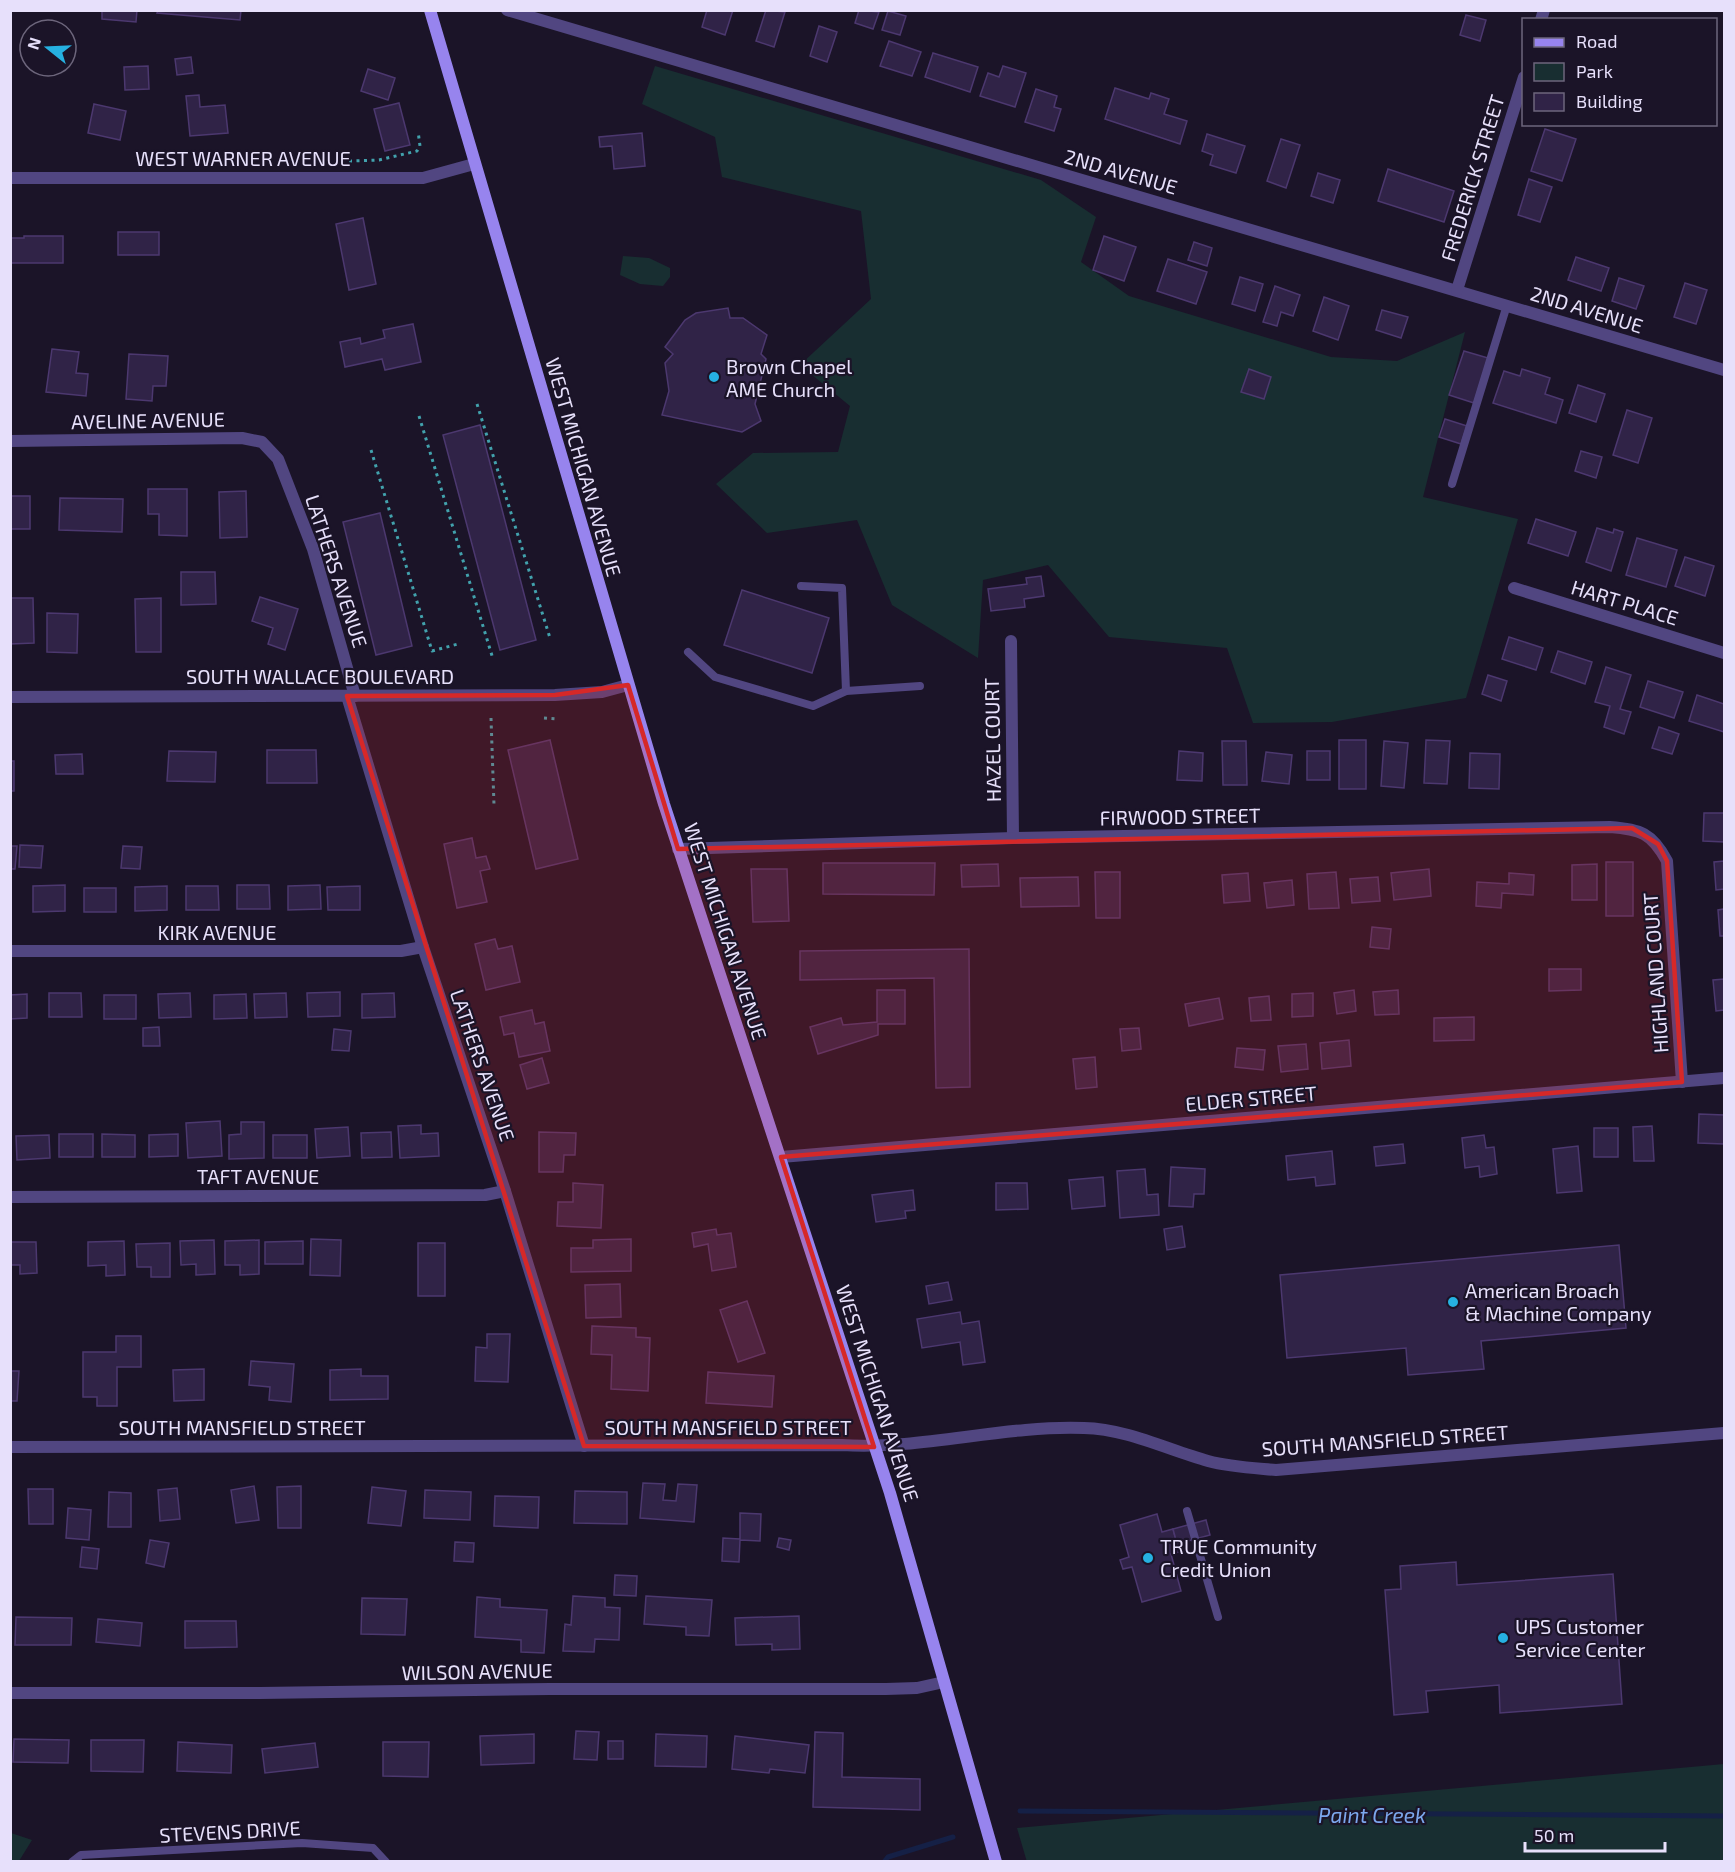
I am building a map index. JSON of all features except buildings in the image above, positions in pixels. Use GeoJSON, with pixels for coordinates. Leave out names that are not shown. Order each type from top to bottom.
{"type":"FeatureCollection","features":[{"type":"Feature","properties":{"kind":"main road","name":"WEST MICHIGAN AVENUE"},"geometry":{"type":"LineString","coordinates":[[430,10],[678,849],[890,1493],[996,1862]]}},
{"type":"Feature","properties":{"kind":"street","name":"2ND AVENUE"},"geometry":{"type":"LineString","coordinates":[[507,10],[1725,370]]}},
{"type":"Feature","properties":{"kind":"street","name":"FREDERICK STREET"},"geometry":{"type":"LineString","coordinates":[[1457,290],[1522,83]]}},
{"type":"Feature","properties":{"kind":"street","name":"WEST WARNER AVENUE"},"geometry":{"type":"LineString","coordinates":[[10,178],[423,178],[474,164]]}},
{"type":"Feature","properties":{"kind":"street","name":"AVELINE AVENUE"},"geometry":{"type":"LineString","coordinates":[[10,441],[242,438],[262,442],[278,459]]}},
{"type":"Feature","properties":{"kind":"street","name":"LATHERS AVENUE"},"geometry":{"type":"LineString","coordinates":[[278,459],[313,549],[351,696],[423,947],[505,1191],[584,1446]]}},
{"type":"Feature","properties":{"kind":"street","name":"HART PLACE"},"geometry":{"type":"LineString","coordinates":[[1514,588],[1725,653]]}},
{"type":"Feature","properties":{"kind":"street","name":"HAZEL COURT"},"geometry":{"type":"LineString","coordinates":[[1011,641],[1013,838]]}},
{"type":"Feature","properties":{"kind":"street","name":"SOUTH WALLACE BOULEVARD"},"geometry":{"type":"LineString","coordinates":[[10,697],[555,695],[602,692],[628,685]]}},
{"type":"Feature","properties":{"kind":"street","name":"FIRWOOD STREET"},"geometry":{"type":"LineString","coordinates":[[678,849],[1013,838],[1610,827],[1632,828],[1647,835],[1658,844],[1666,861]]}},
{"type":"Feature","properties":{"kind":"street","name":"HIGHLAND COURT"},"geometry":{"type":"LineString","coordinates":[[1666,861],[1682,1082]]}},
{"type":"Feature","properties":{"kind":"street","name":"KIRK AVENUE"},"geometry":{"type":"LineString","coordinates":[[10,951],[401,951],[423,947]]}},
{"type":"Feature","properties":{"kind":"street","name":"ELDER STREET"},"geometry":{"type":"LineString","coordinates":[[781,1157],[1725,1078]]}},
{"type":"Feature","properties":{"kind":"street","name":"TAFT AVENUE"},"geometry":{"type":"LineString","coordinates":[[10,1197],[485,1195],[505,1191]]}},
{"type":"Feature","properties":{"kind":"street","name":"SOUTH MANSFIELD STREET"},"geometry":{"type":"LineString","coordinates":[[10,1447],[842,1445],[874,1447],[1047,1427],[1088,1428],[1124,1434],[1210,1462],[1276,1470],[1725,1432]]}},
{"type":"Feature","properties":{"kind":"street","name":"WILSON AVENUE"},"geometry":{"type":"LineString","coordinates":[[10,1693],[260,1694],[550,1689],[886,1689],[917,1688],[944,1682]]}},
{"type":"Feature","properties":{"kind":"lane"},"geometry":{"type":"LineString","coordinates":[[1452,484],[1507,305]]}},
{"type":"Feature","properties":{"kind":"lane"},"geometry":{"type":"LineString","coordinates":[[801,586],[842,588],[846,691]]}},
{"type":"Feature","properties":{"kind":"lane"},"geometry":{"type":"LineString","coordinates":[[688,652],[715,677],[813,706],[846,691],[920,686]]}},
{"type":"Feature","properties":{"kind":"lane"},"geometry":{"type":"LineString","coordinates":[[1187,1511],[1218,1617]]}},
{"type":"Feature","properties":{"kind":"lane","name":"STEVENS DRIVE"},"geometry":{"type":"LineString","coordinates":[[72,1862],[81,1856],[302,1842],[373,1848],[386,1862]]}},
{"type":"Feature","properties":{"kind":"path"},"geometry":{"type":"LineString","coordinates":[[349,161],[379,160],[417,151],[420,146],[418,131]]}},
{"type":"Feature","properties":{"kind":"path"},"geometry":{"type":"LineString","coordinates":[[477,404],[550,638]]}},
{"type":"Feature","properties":{"kind":"path"},"geometry":{"type":"LineString","coordinates":[[419,416],[493,659]]}},
{"type":"Feature","properties":{"kind":"path"},"geometry":{"type":"LineString","coordinates":[[371,450],[432,651],[458,644]]}},
{"type":"Feature","properties":{"kind":"path"},"geometry":{"type":"LineString","coordinates":[[491,718],[494,805]]}},
{"type":"Feature","properties":{"kind":"path"},"geometry":{"type":"LineString","coordinates":[[544,718],[558,719]]}},
{"type":"Feature","properties":{"kind":"path"},"geometry":{"type":"LineString","coordinates":[[882,1397],[888,1396]]}},
{"type":"Feature","properties":{"kind":"highlighted area"},"geometry":{"type":"Polygon","coordinates":[[[628,685],[678,849],[1632,828],[1658,844],[1667,861],[1682,1082],[781,1157],[874,1447],[584,1446],[347,696],[555,695],[628,685]]]}},
{"type":"Feature","properties":{"kind":"green space"},"geometry":{"type":"Polygon","coordinates":[[[655,66],[1041,180],[1096,217],[1081,262],[1129,296],[1331,357],[1397,361],[1465,332],[1423,497],[1518,519],[1466,698],[1332,722],[1253,723],[1227,648],[1109,637],[1048,565],[983,580],[978,658],[892,605],[857,520],[767,533],[716,484],[753,453],[838,452],[850,406],[800,365],[871,299],[861,211],[722,177],[715,137],[642,104],[655,66]]]}},
{"type":"Feature","properties":{"kind":"green space"},"geometry":{"type":"Polygon","coordinates":[[[623,256],[649,258],[670,268],[670,277],[663,286],[640,284],[620,275],[623,256]]]}},
{"type":"Feature","properties":{"kind":"green space"},"geometry":{"type":"Polygon","coordinates":[[[1724,1764],[1724,1861],[1027,1862],[1017,1828],[1724,1764]]]}},
{"type":"Feature","properties":{"kind":"green space"},"geometry":{"type":"Polygon","coordinates":[[[11,1833],[32,1840],[19,1861],[11,1861],[11,1833]]]}},
{"type":"Feature","properties":{"kind":"waterway","name":"Paint Creek"},"geometry":{"type":"LineString","coordinates":[[1020,1811],[1724,1816]]}},
{"type":"Feature","properties":{"kind":"waterway","name":"Paint Creek"},"geometry":{"type":"LineString","coordinates":[[884,1862],[888,1857],[953,1837]]}},
{"type":"Feature","properties":{"kind":"place","name":"Brown Chapel AME Church"},"geometry":{"type":"Point","coordinates":[714,377]}},
{"type":"Feature","properties":{"kind":"place","name":"American Broach & Machine Company"},"geometry":{"type":"Point","coordinates":[1453,1302]}},
{"type":"Feature","properties":{"kind":"place","name":"TRUE Community Credit Union"},"geometry":{"type":"Point","coordinates":[1148,1558]}},
{"type":"Feature","properties":{"kind":"place","name":"UPS Customer Service Center"},"geometry":{"type":"Point","coordinates":[1503,1638]}}]}
